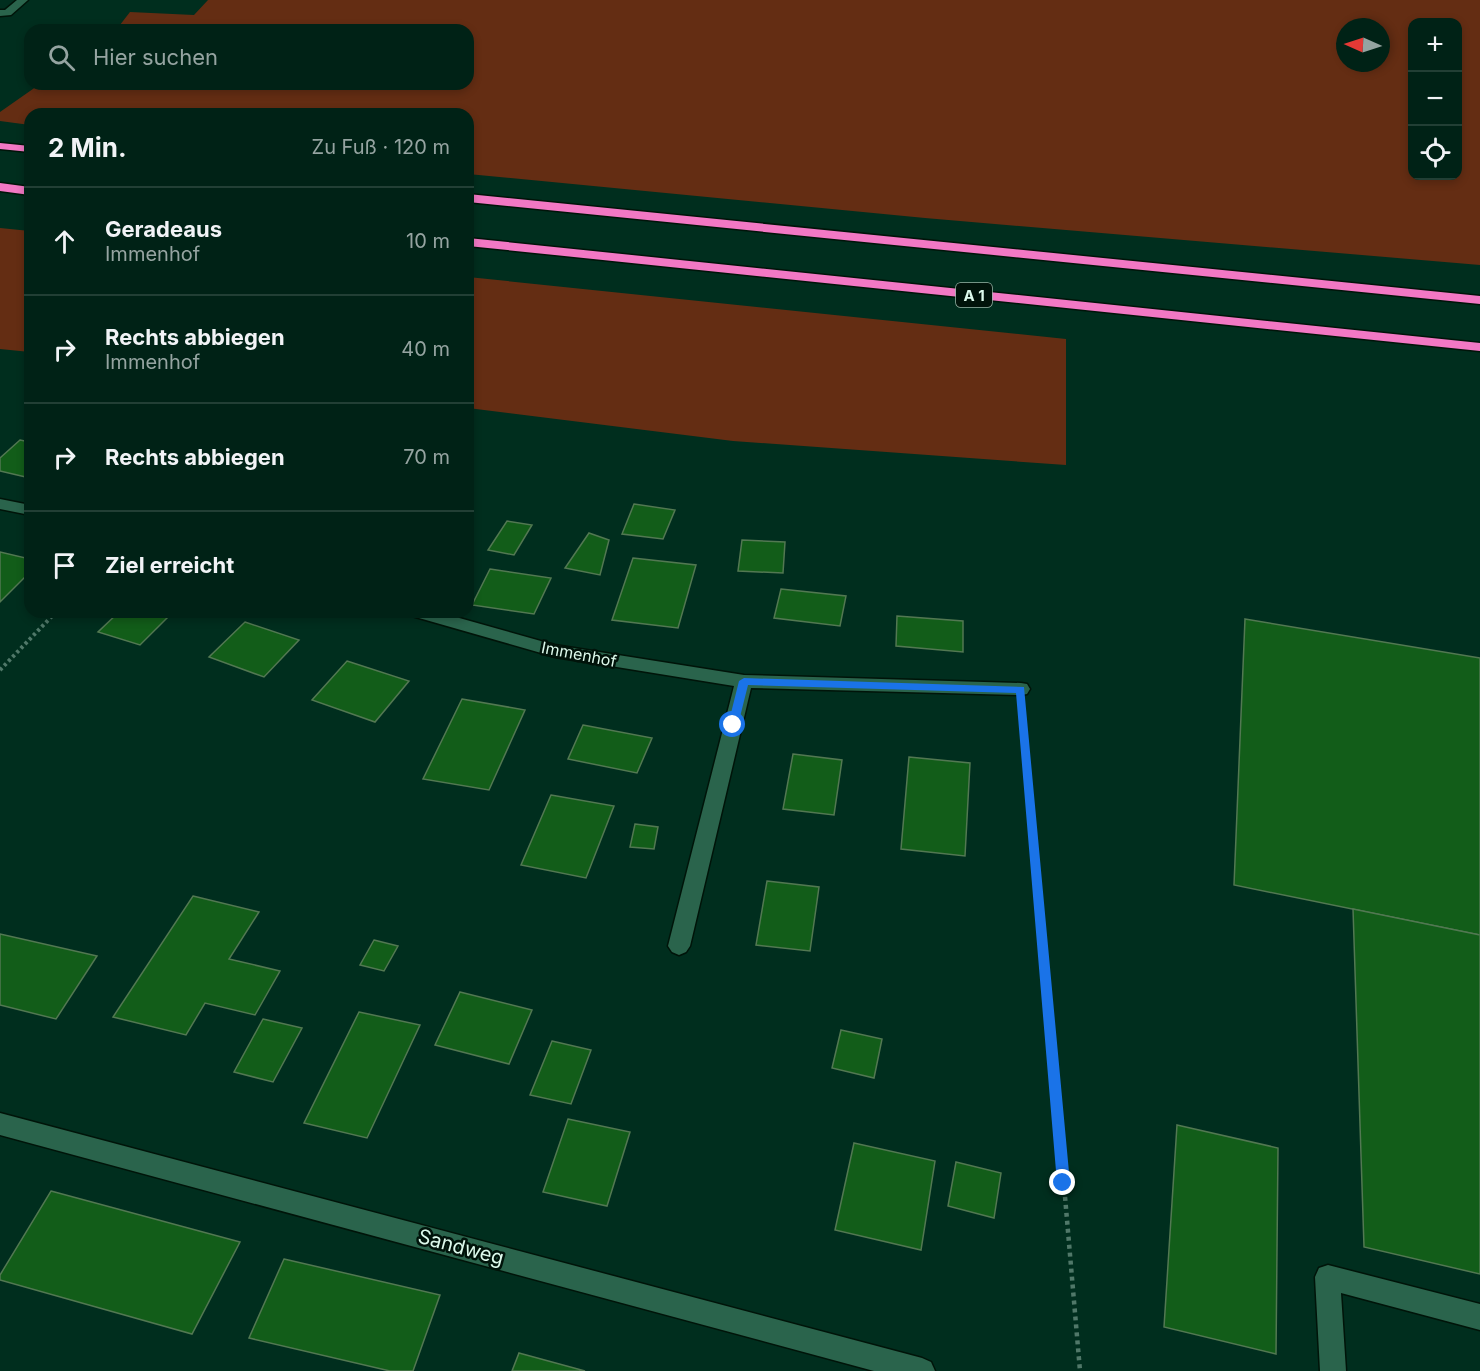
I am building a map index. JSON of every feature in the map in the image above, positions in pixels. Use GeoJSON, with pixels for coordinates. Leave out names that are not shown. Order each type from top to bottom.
{"type":"FeatureCollection","features":[{"type":"Feature","properties":{"kind":"highway"},"geometry":{"type":"LineString","coordinates":[[0,146],[24,148]]}},
{"type":"Feature","properties":{"kind":"highway"},"geometry":{"type":"LineString","coordinates":[[0,187],[24,189]]}},
{"type":"Feature","properties":{"kind":"highway"},"geometry":{"type":"LineString","coordinates":[[474,199],[1480,300]]}},
{"type":"Feature","properties":{"kind":"highway","name":"A 1"},"geometry":{"type":"LineString","coordinates":[[474,243],[1480,346]]}},
{"type":"Feature","properties":{"kind":"street"},"geometry":{"type":"LineString","coordinates":[[3,13],[23,0]]}},
{"type":"Feature","properties":{"kind":"street"},"geometry":{"type":"LineString","coordinates":[[0,504],[24,509]]}},
{"type":"Feature","properties":{"kind":"street","name":"Immenhof"},"geometry":{"type":"LineString","coordinates":[[439,618],[555,651],[744,681],[1021,689]]}},
{"type":"Feature","properties":{"kind":"street"},"geometry":{"type":"LineString","coordinates":[[679,946],[744,681]]}},
{"type":"Feature","properties":{"kind":"street","name":"Sandweg"},"geometry":{"type":"LineString","coordinates":[[0,1124],[922,1371]]}},
{"type":"Feature","properties":{"kind":"street"},"geometry":{"type":"LineString","coordinates":[[1333,1371],[1328,1277],[1480,1317]]}},
{"type":"Feature","properties":{"kind":"path"},"geometry":{"type":"LineString","coordinates":[[0,670],[50,618]]}},
{"type":"Feature","properties":{"kind":"path"},"geometry":{"type":"LineString","coordinates":[[1021,689],[1080,1371]]}},
{"type":"Feature","properties":{"kind":"shaded area"},"geometry":{"type":"Polygon","coordinates":[[[208,0],[1480,0],[1480,265],[925,218],[474,175],[474,108],[24,108],[24,124],[0,121],[0,112],[31,90],[474,90],[474,24],[121,24],[130,12],[194,15],[208,0]]]}},
{"type":"Feature","properties":{"kind":"shaded area"},"geometry":{"type":"Polygon","coordinates":[[[0,228],[24,230],[24,351],[0,349],[0,228]]]}},
{"type":"Feature","properties":{"kind":"shaded area"},"geometry":{"type":"Polygon","coordinates":[[[474,278],[1066,339],[1066,465],[733,441],[474,409],[474,278]]]}},
{"type":"Feature","properties":{"kind":"building"},"geometry":{"type":"Polygon","coordinates":[[[20,440],[24,441],[24,477],[0,471],[0,458],[20,440]]]}},
{"type":"Feature","properties":{"kind":"building"},"geometry":{"type":"Polygon","coordinates":[[[634,504],[675,510],[663,539],[622,534],[634,504]]]}},
{"type":"Feature","properties":{"kind":"building"},"geometry":{"type":"Polygon","coordinates":[[[507,521],[532,525],[514,555],[488,550],[507,521]]]}},
{"type":"Feature","properties":{"kind":"building"},"geometry":{"type":"Polygon","coordinates":[[[589,533],[609,540],[600,575],[565,568],[589,533]]]}},
{"type":"Feature","properties":{"kind":"building"},"geometry":{"type":"Polygon","coordinates":[[[742,540],[785,542],[783,573],[738,571],[742,540]]]}},
{"type":"Feature","properties":{"kind":"building"},"geometry":{"type":"Polygon","coordinates":[[[0,552],[24,558],[24,578],[0,602],[0,552]]]}},
{"type":"Feature","properties":{"kind":"building"},"geometry":{"type":"Polygon","coordinates":[[[633,558],[696,565],[678,628],[612,620],[633,558]]]}},
{"type":"Feature","properties":{"kind":"building"},"geometry":{"type":"Polygon","coordinates":[[[490,569],[551,578],[534,614],[474,605],[490,569]]]}},
{"type":"Feature","properties":{"kind":"building"},"geometry":{"type":"Polygon","coordinates":[[[781,589],[846,596],[840,626],[774,618],[781,589]]]}},
{"type":"Feature","properties":{"kind":"building"},"geometry":{"type":"Polygon","coordinates":[[[897,616],[963,621],[963,652],[896,646],[897,616]]]}},
{"type":"Feature","properties":{"kind":"building"},"geometry":{"type":"Polygon","coordinates":[[[113,618],[167,618],[140,645],[98,632],[113,618]]]}},
{"type":"Feature","properties":{"kind":"building"},"geometry":{"type":"Polygon","coordinates":[[[1245,619],[1480,658],[1480,935],[1234,885],[1245,619]]]}},
{"type":"Feature","properties":{"kind":"building"},"geometry":{"type":"Polygon","coordinates":[[[245,622],[299,640],[264,677],[209,657],[245,622]]]}},
{"type":"Feature","properties":{"kind":"building"},"geometry":{"type":"Polygon","coordinates":[[[347,661],[409,681],[375,722],[312,700],[347,661]]]}},
{"type":"Feature","properties":{"kind":"building"},"geometry":{"type":"Polygon","coordinates":[[[462,699],[525,710],[489,790],[423,779],[462,699]]]}},
{"type":"Feature","properties":{"kind":"building"},"geometry":{"type":"Polygon","coordinates":[[[583,725],[652,738],[637,773],[568,759],[583,725]]]}},
{"type":"Feature","properties":{"kind":"building"},"geometry":{"type":"Polygon","coordinates":[[[793,754],[842,760],[834,815],[783,809],[793,754]]]}},
{"type":"Feature","properties":{"kind":"building"},"geometry":{"type":"Polygon","coordinates":[[[909,757],[970,763],[965,856],[901,849],[909,757]]]}},
{"type":"Feature","properties":{"kind":"building"},"geometry":{"type":"Polygon","coordinates":[[[551,795],[614,806],[586,878],[521,865],[551,795]]]}},
{"type":"Feature","properties":{"kind":"building"},"geometry":{"type":"Polygon","coordinates":[[[635,824],[658,827],[654,849],[630,847],[635,824]]]}},
{"type":"Feature","properties":{"kind":"building"},"geometry":{"type":"Polygon","coordinates":[[[767,881],[819,887],[810,951],[756,945],[767,881]]]}},
{"type":"Feature","properties":{"kind":"building"},"geometry":{"type":"Polygon","coordinates":[[[193,896],[259,912],[229,959],[280,971],[255,1015],[205,1003],[186,1035],[113,1017],[193,896]]]}},
{"type":"Feature","properties":{"kind":"building"},"geometry":{"type":"Polygon","coordinates":[[[1353,909],[1480,935],[1480,1274],[1364,1247],[1353,909]]]}},
{"type":"Feature","properties":{"kind":"building"},"geometry":{"type":"Polygon","coordinates":[[[0,934],[97,956],[56,1019],[0,1005],[0,934]]]}},
{"type":"Feature","properties":{"kind":"building"},"geometry":{"type":"Polygon","coordinates":[[[374,940],[398,946],[384,971],[360,965],[374,940]]]}},
{"type":"Feature","properties":{"kind":"building"},"geometry":{"type":"Polygon","coordinates":[[[460,992],[532,1010],[509,1064],[435,1045],[460,992]]]}},
{"type":"Feature","properties":{"kind":"building"},"geometry":{"type":"Polygon","coordinates":[[[359,1012],[420,1025],[367,1138],[304,1123],[359,1012]]]}},
{"type":"Feature","properties":{"kind":"building"},"geometry":{"type":"Polygon","coordinates":[[[263,1019],[302,1028],[273,1082],[234,1072],[263,1019]]]}},
{"type":"Feature","properties":{"kind":"building"},"geometry":{"type":"Polygon","coordinates":[[[841,1030],[882,1039],[874,1078],[832,1068],[841,1030]]]}},
{"type":"Feature","properties":{"kind":"building"},"geometry":{"type":"Polygon","coordinates":[[[552,1041],[591,1050],[571,1104],[530,1095],[552,1041]]]}},
{"type":"Feature","properties":{"kind":"building"},"geometry":{"type":"Polygon","coordinates":[[[568,1119],[630,1132],[607,1206],[543,1192],[568,1119]]]}},
{"type":"Feature","properties":{"kind":"building"},"geometry":{"type":"Polygon","coordinates":[[[1177,1125],[1278,1148],[1276,1354],[1164,1327],[1177,1125]]]}},
{"type":"Feature","properties":{"kind":"building"},"geometry":{"type":"Polygon","coordinates":[[[854,1143],[935,1161],[921,1250],[835,1230],[854,1143]]]}},
{"type":"Feature","properties":{"kind":"building"},"geometry":{"type":"Polygon","coordinates":[[[956,1162],[1001,1173],[994,1218],[948,1206],[956,1162]]]}},
{"type":"Feature","properties":{"kind":"building"},"geometry":{"type":"Polygon","coordinates":[[[51,1191],[240,1242],[192,1334],[0,1280],[0,1275],[51,1191]]]}},
{"type":"Feature","properties":{"kind":"building"},"geometry":{"type":"Polygon","coordinates":[[[284,1259],[440,1295],[413,1371],[390,1371],[249,1338],[284,1259]]]}},
{"type":"Feature","properties":{"kind":"building"},"geometry":{"type":"Polygon","coordinates":[[[519,1353],[585,1371],[512,1371],[519,1353]]]}},
{"type":"Feature","properties":{"kind":"route"},"geometry":{"type":"LineString","coordinates":[[733,725],[744,681],[1021,689],[1063,1183]]}}]}
